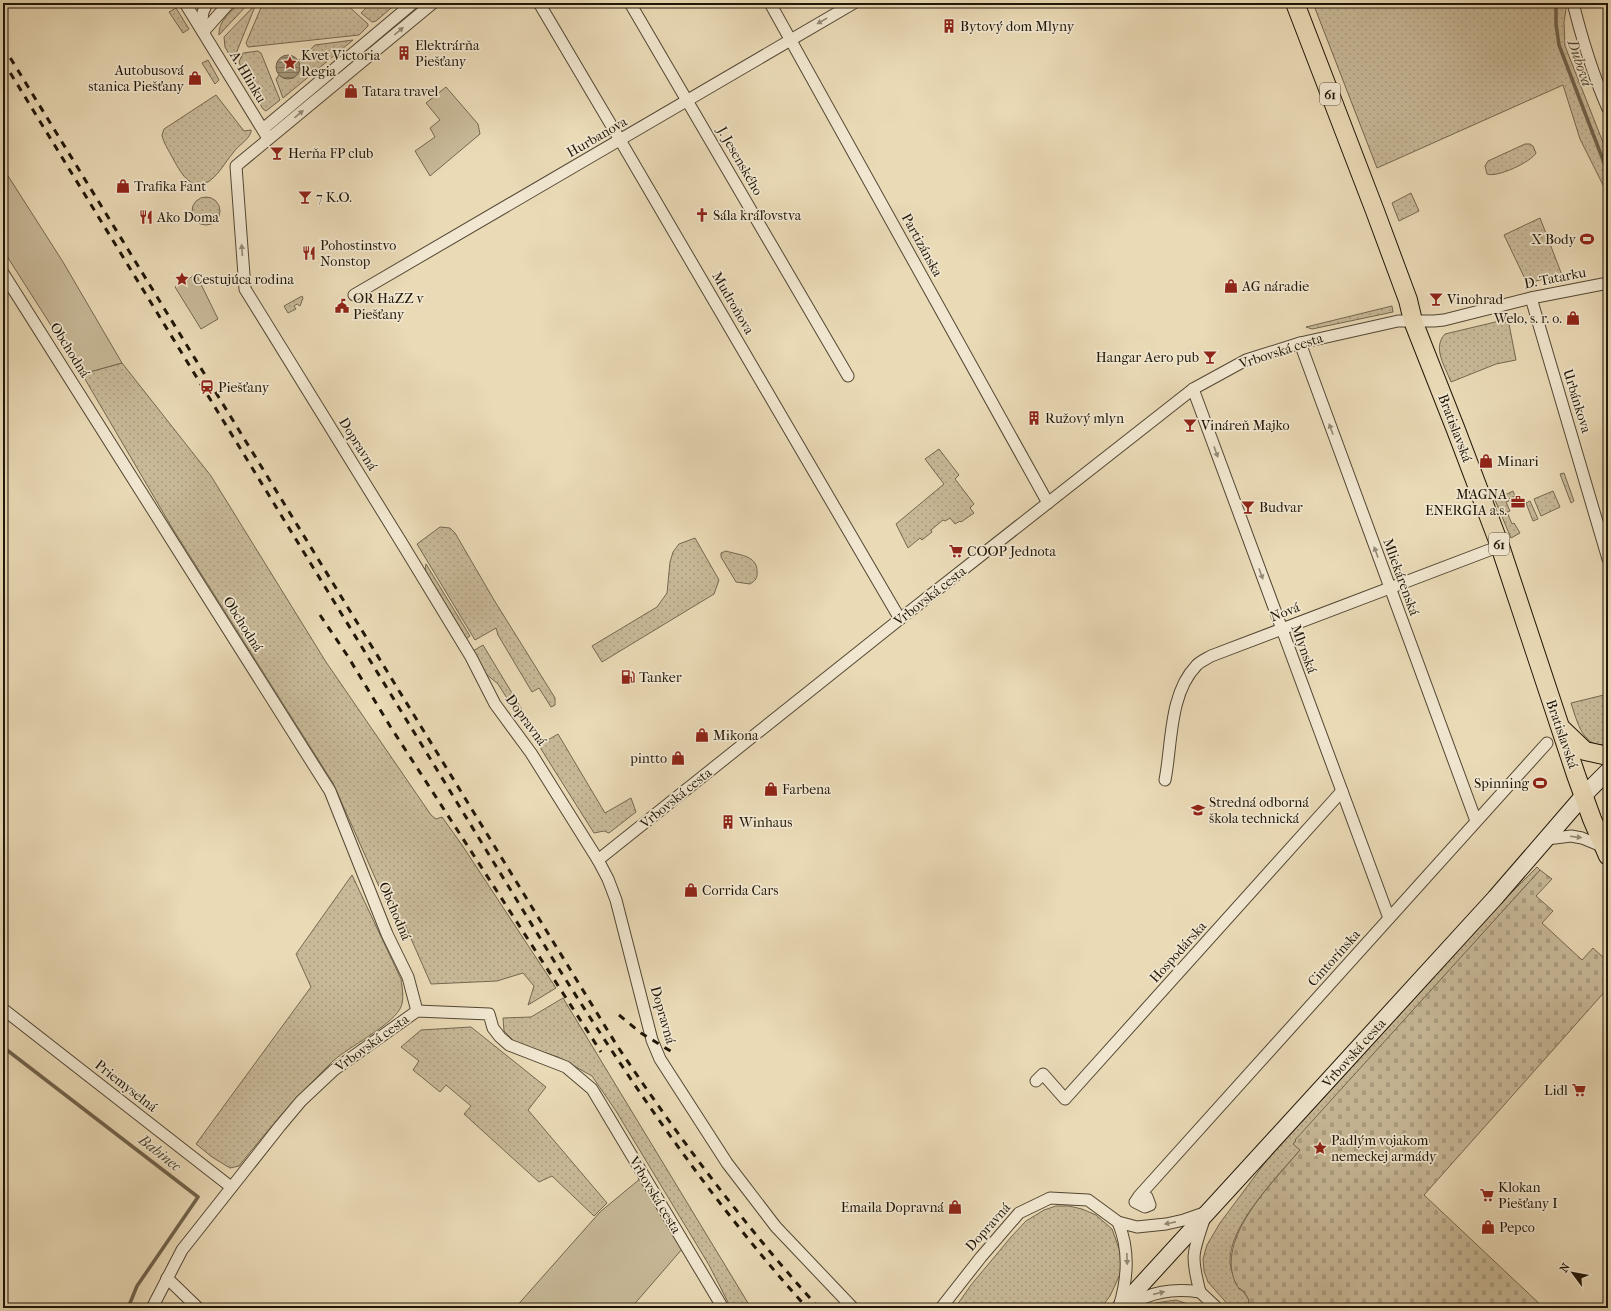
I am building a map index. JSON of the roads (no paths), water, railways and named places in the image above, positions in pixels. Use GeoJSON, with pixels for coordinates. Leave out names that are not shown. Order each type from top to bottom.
{"type":"FeatureCollection","features":[{"type":"Feature","properties":{"kind":"main road","name":"Bratislavská"},"geometry":{"type":"LineString","coordinates":[[1295,3],[1375,211],[1408,300],[1413,321],[1500,546],[1576,775],[1606,852]]}},
{"type":"Feature","properties":{"kind":"main road"},"geometry":{"type":"LineString","coordinates":[[1561,728],[1585,751],[1608,756]]}},
{"type":"Feature","properties":{"kind":"main road","name":"Vrbovská cesta"},"geometry":{"type":"LineString","coordinates":[[1121,1308],[1207,1212],[1283,1131],[1584,795],[1608,771]]}},
{"type":"Feature","properties":{"kind":"street","name":"A. Hlinku"},"geometry":{"type":"LineString","coordinates":[[186,3],[266,134]]}},
{"type":"Feature","properties":{"kind":"street"},"geometry":{"type":"LineString","coordinates":[[202,29],[203,12],[207,3]]}},
{"type":"Feature","properties":{"kind":"street"},"geometry":{"type":"LineString","coordinates":[[202,29],[229,3]]}},
{"type":"Feature","properties":{"kind":"street"},"geometry":{"type":"LineString","coordinates":[[266,134],[413,3]]}},
{"type":"Feature","properties":{"kind":"street"},"geometry":{"type":"LineString","coordinates":[[266,134],[433,3]]}},
{"type":"Feature","properties":{"kind":"street","name":"Mudroňova"},"geometry":{"type":"LineString","coordinates":[[539,3],[900,619]]}},
{"type":"Feature","properties":{"kind":"street","name":"J. Jesenského"},"geometry":{"type":"LineString","coordinates":[[630,3],[848,376]]}},
{"type":"Feature","properties":{"kind":"street","name":"Partizánska"},"geometry":{"type":"LineString","coordinates":[[770,3],[1048,503]]}},
{"type":"Feature","properties":{"kind":"street","name":"Hurbanova"},"geometry":{"type":"LineString","coordinates":[[354,295],[854,3]]}},
{"type":"Feature","properties":{"kind":"street"},"geometry":{"type":"LineString","coordinates":[[1573,3],[1598,86],[1608,109]]}},
{"type":"Feature","properties":{"kind":"street","name":"Dopravná"},"geometry":{"type":"LineString","coordinates":[[266,134],[236,166],[245,289],[471,657],[495,704],[531,753],[598,860],[608,879],[616,900],[652,1040],[660,1059],[728,1163],[771,1221],[853,1308]]}},
{"type":"Feature","properties":{"kind":"street","name":"Obchodná"},"geometry":{"type":"LineString","coordinates":[[3,273],[330,791],[387,934],[408,977],[417,1011]]}},
{"type":"Feature","properties":{"kind":"street","name":"D. Tatarku"},"geometry":{"type":"LineString","coordinates":[[1413,321],[1444,320],[1531,298],[1608,283]]}},
{"type":"Feature","properties":{"kind":"street","name":"Urbánkova"},"geometry":{"type":"LineString","coordinates":[[1531,298],[1608,559]]}},
{"type":"Feature","properties":{"kind":"street","name":"Vrbovská cesta"},"geometry":{"type":"LineString","coordinates":[[598,860],[900,619],[1193,389],[1246,360],[1300,343],[1398,321],[1413,321]]}},
{"type":"Feature","properties":{"kind":"street","name":"Mliekárenská"},"geometry":{"type":"LineString","coordinates":[[1300,343],[1476,821]]}},
{"type":"Feature","properties":{"kind":"street","name":"Mlynská"},"geometry":{"type":"LineString","coordinates":[[1193,389],[1389,918]]}},
{"type":"Feature","properties":{"kind":"street","name":"Nová"},"geometry":{"type":"LineString","coordinates":[[1165,780],[1174,714],[1180,693],[1196,665],[1211,656],[1500,546]]}},
{"type":"Feature","properties":{"kind":"street","name":"Cintorínska"},"geometry":{"type":"LineString","coordinates":[[1142,1192],[1547,743]]}},
{"type":"Feature","properties":{"kind":"street","name":"Hospodárska"},"geometry":{"type":"LineString","coordinates":[[1036,1081],[1042,1074],[1065,1099],[1342,791]]}},
{"type":"Feature","properties":{"kind":"street"},"geometry":{"type":"LineString","coordinates":[[1547,838],[1571,836],[1582,838],[1606,852]]}},
{"type":"Feature","properties":{"kind":"street","name":"Priemyselná"},"geometry":{"type":"LineString","coordinates":[[3,1009],[231,1187]]}},
{"type":"Feature","properties":{"kind":"street","name":"Vrbovská cesta"},"geometry":{"type":"LineString","coordinates":[[152,1308],[182,1250],[297,1106],[334,1070],[417,1011],[489,1014],[493,1028],[509,1045],[566,1067],[592,1089],[723,1308]]}},
{"type":"Feature","properties":{"kind":"street","name":"Dopravná"},"geometry":{"type":"LineString","coordinates":[[941,1308],[1018,1213],[1050,1198],[1088,1200],[1118,1222]]}},
{"type":"Feature","properties":{"kind":"street"},"geometry":{"type":"LineString","coordinates":[[1118,1222],[1131,1226],[1143,1227],[1184,1220],[1207,1212]]}},
{"type":"Feature","properties":{"kind":"street"},"geometry":{"type":"LineString","coordinates":[[1207,1212],[1197,1238],[1193,1258],[1194,1268],[1200,1292],[1217,1308]]}},
{"type":"Feature","properties":{"kind":"street"},"geometry":{"type":"LineString","coordinates":[[1118,1222],[1124,1238],[1127,1263],[1121,1308]]}},
{"type":"Feature","properties":{"kind":"street"},"geometry":{"type":"LineString","coordinates":[[167,1278],[198,1308]]}},
{"type":"Feature","properties":{"kind":"street"},"geometry":{"type":"LineString","coordinates":[[1121,1308],[1142,1297],[1160,1292],[1177,1289],[1200,1292]]}},
{"type":"Feature","properties":{"kind":"waterway","name":"Dubová"},"geometry":{"type":"LineString","coordinates":[[1556,3],[1556,24],[1559,45],[1608,173]]}},
{"type":"Feature","properties":{"kind":"waterway","name":"Babinec"},"geometry":{"type":"LineString","coordinates":[[3,1047],[198,1197],[137,1286],[128,1308]]}},
{"type":"Feature","properties":{"kind":"railway"},"geometry":{"type":"LineString","coordinates":[[3,46],[616,1044],[663,1113],[738,1213],[819,1308]]}},
{"type":"Feature","properties":{"kind":"railway"},"geometry":{"type":"LineString","coordinates":[[3,61],[559,969],[616,1058],[707,1186],[772,1268],[807,1308]]}},
{"type":"Feature","properties":{"kind":"railway"},"geometry":{"type":"LineString","coordinates":[[320,615],[601,1052]]}},
{"type":"Feature","properties":{"kind":"railway"},"geometry":{"type":"LineString","coordinates":[[619,1015],[641,1033],[672,1052]]}},
{"type":"Feature","properties":{"kind":"place","name":"Bytový dom Mlyny"},"geometry":{"type":"Point","coordinates":[949,26]}},
{"type":"Feature","properties":{"kind":"place","name":"Elektrárňa Piešťany"},"geometry":{"type":"Point","coordinates":[404,53]}},
{"type":"Feature","properties":{"kind":"place","name":"Kvet Victoria Regia"},"geometry":{"type":"Point","coordinates":[290,63]}},
{"type":"Feature","properties":{"kind":"place","name":"Autobusová stanica Piešťany"},"geometry":{"type":"Point","coordinates":[195,78]}},
{"type":"Feature","properties":{"kind":"place","name":"Tatara travel"},"geometry":{"type":"Point","coordinates":[351,91]}},
{"type":"Feature","properties":{"kind":"place","name":"Herňa FP club"},"geometry":{"type":"Point","coordinates":[277,153]}},
{"type":"Feature","properties":{"kind":"place","name":"Trafika Fant"},"geometry":{"type":"Point","coordinates":[123,186]}},
{"type":"Feature","properties":{"kind":"place","name":"7 K.O."},"geometry":{"type":"Point","coordinates":[305,197]}},
{"type":"Feature","properties":{"kind":"place","name":"Sála kráľovstva"},"geometry":{"type":"Point","coordinates":[702,215]}},
{"type":"Feature","properties":{"kind":"place","name":"Ako Doma"},"geometry":{"type":"Point","coordinates":[146,217]}},
{"type":"Feature","properties":{"kind":"place","name":"X Body"},"geometry":{"type":"Point","coordinates":[1587,239]}},
{"type":"Feature","properties":{"kind":"place","name":"Pohostinstvo Nonstop"},"geometry":{"type":"Point","coordinates":[309,253]}},
{"type":"Feature","properties":{"kind":"place","name":"Cestujúca rodina"},"geometry":{"type":"Point","coordinates":[182,279]}},
{"type":"Feature","properties":{"kind":"place","name":"AG náradie"},"geometry":{"type":"Point","coordinates":[1231,286]}},
{"type":"Feature","properties":{"kind":"place","name":"Vinohrad"},"geometry":{"type":"Point","coordinates":[1436,299]}},
{"type":"Feature","properties":{"kind":"place","name":"OR HaZZ v Piešťany"},"geometry":{"type":"Point","coordinates":[342,306]}},
{"type":"Feature","properties":{"kind":"place","name":"Welo, s. r. o."},"geometry":{"type":"Point","coordinates":[1573,318]}},
{"type":"Feature","properties":{"kind":"place","name":"Hangar Aero pub"},"geometry":{"type":"Point","coordinates":[1210,357]}},
{"type":"Feature","properties":{"kind":"place","name":"Piešťany"},"geometry":{"type":"Point","coordinates":[207,387]}},
{"type":"Feature","properties":{"kind":"place","name":"Ružový mlyn"},"geometry":{"type":"Point","coordinates":[1034,418]}},
{"type":"Feature","properties":{"kind":"place","name":"Vináreň Majko"},"geometry":{"type":"Point","coordinates":[1190,425]}},
{"type":"Feature","properties":{"kind":"place","name":"Minari"},"geometry":{"type":"Point","coordinates":[1486,461]}},
{"type":"Feature","properties":{"kind":"place","name":"MAGNA ENERGIA a.s."},"geometry":{"type":"Point","coordinates":[1518,502]}},
{"type":"Feature","properties":{"kind":"place","name":"Budvar"},"geometry":{"type":"Point","coordinates":[1248,507]}},
{"type":"Feature","properties":{"kind":"place","name":"COOP Jednota"},"geometry":{"type":"Point","coordinates":[956,551]}},
{"type":"Feature","properties":{"kind":"place","name":"Tanker"},"geometry":{"type":"Point","coordinates":[628,677]}},
{"type":"Feature","properties":{"kind":"place","name":"Mikona"},"geometry":{"type":"Point","coordinates":[702,735]}},
{"type":"Feature","properties":{"kind":"place","name":"pintto"},"geometry":{"type":"Point","coordinates":[678,758]}},
{"type":"Feature","properties":{"kind":"place","name":"Spinning"},"geometry":{"type":"Point","coordinates":[1540,783]}},
{"type":"Feature","properties":{"kind":"place","name":"Farbena"},"geometry":{"type":"Point","coordinates":[771,789]}},
{"type":"Feature","properties":{"kind":"place","name":"Stredná odborná škola technická"},"geometry":{"type":"Point","coordinates":[1198,810]}},
{"type":"Feature","properties":{"kind":"place","name":"Winhaus"},"geometry":{"type":"Point","coordinates":[728,822]}},
{"type":"Feature","properties":{"kind":"place","name":"Corrida Cars"},"geometry":{"type":"Point","coordinates":[691,890]}},
{"type":"Feature","properties":{"kind":"place","name":"Lidl"},"geometry":{"type":"Point","coordinates":[1579,1090]}},
{"type":"Feature","properties":{"kind":"place","name":"Padlým vojakom nemeckej armády"},"geometry":{"type":"Point","coordinates":[1320,1148]}},
{"type":"Feature","properties":{"kind":"place","name":"Klokan Piešťany I"},"geometry":{"type":"Point","coordinates":[1487,1195]}},
{"type":"Feature","properties":{"kind":"place","name":"Emaila Dopravná"},"geometry":{"type":"Point","coordinates":[955,1207]}},
{"type":"Feature","properties":{"kind":"place","name":"Pepco"},"geometry":{"type":"Point","coordinates":[1488,1227]}}]}
